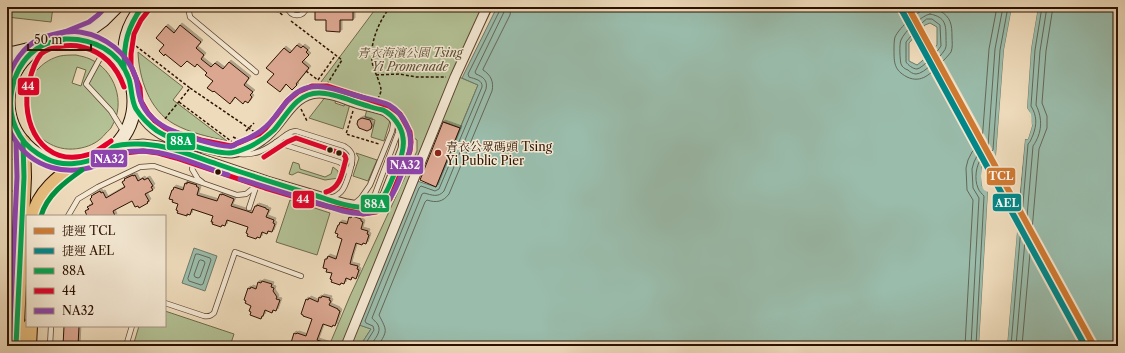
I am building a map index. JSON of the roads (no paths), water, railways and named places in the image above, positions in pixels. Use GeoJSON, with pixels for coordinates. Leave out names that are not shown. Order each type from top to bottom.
{"type":"FeatureCollection","features":[{"type":"Feature","properties":{"kind":"main road"},"geometry":{"type":"LineString","coordinates":[[65,39],[92,28],[116,7]]}},
{"type":"Feature","properties":{"kind":"main road"},"geometry":{"type":"LineString","coordinates":[[124,68],[127,32],[135,16],[142,7]]}},
{"type":"Feature","properties":{"kind":"main road"},"geometry":{"type":"LineString","coordinates":[[7,53],[14,53],[39,47],[52,41],[79,39],[92,42],[105,49],[115,57],[124,68],[129,79],[134,103],[132,118],[125,134],[114,147],[104,155],[92,161],[78,164],[63,164],[48,160],[34,152],[16,133],[8,110],[8,96],[11,81],[17,68],[27,56],[39,47]]}},
{"type":"Feature","properties":{"kind":"main road"},"geometry":{"type":"LineString","coordinates":[[13,338],[13,276],[24,177],[23,142]]}},
{"type":"Feature","properties":{"kind":"main road"},"geometry":{"type":"LineString","coordinates":[[34,215],[39,202],[57,179],[78,164]]}},
{"type":"Feature","properties":{"kind":"main road"},"geometry":{"type":"LineString","coordinates":[[29,346],[30,327]]}},
{"type":"Feature","properties":{"kind":"street"},"geometry":{"type":"LineString","coordinates":[[346,346],[455,77],[487,7]]}},
{"type":"Feature","properties":{"kind":"street"},"geometry":{"type":"LineString","coordinates":[[114,147],[143,144],[158,146],[196,157],[258,182],[363,207],[372,206],[385,195],[403,149],[404,136],[395,119],[390,114],[326,93],[313,93],[301,98],[292,106],[271,133],[263,140],[244,149],[234,148],[220,152],[171,139],[161,134],[150,126],[142,117],[134,103]]}},
{"type":"Feature","properties":{"kind":"lane"},"geometry":{"type":"LineString","coordinates":[[188,7],[190,17],[256,72]]}},
{"type":"Feature","properties":{"kind":"lane"},"geometry":{"type":"LineString","coordinates":[[287,7],[289,12],[298,16],[304,13],[307,7]]}},
{"type":"Feature","properties":{"kind":"lane"},"geometry":{"type":"LineString","coordinates":[[105,49],[86,84],[111,111],[125,134]]}},
{"type":"Feature","properties":{"kind":"lane"},"geometry":{"type":"LineString","coordinates":[[352,205],[361,198],[370,185],[392,131],[393,119],[390,114]]}},
{"type":"Feature","properties":{"kind":"lane"},"geometry":{"type":"LineString","coordinates":[[234,148],[244,154],[254,153],[267,148],[289,132],[296,131],[348,148],[352,152],[353,156],[352,164],[344,188],[335,197],[328,199]]}},
{"type":"Feature","properties":{"kind":"lane"},"geometry":{"type":"LineString","coordinates":[[276,142],[339,162],[346,166],[349,174]]}},
{"type":"Feature","properties":{"kind":"lane"},"geometry":{"type":"LineString","coordinates":[[196,157],[192,169],[198,180],[209,186]]}},
{"type":"Feature","properties":{"kind":"lane"},"geometry":{"type":"LineString","coordinates":[[69,215],[78,199],[98,187],[140,167],[154,166],[237,195],[246,194],[258,182]]}},
{"type":"Feature","properties":{"kind":"lane"},"geometry":{"type":"LineString","coordinates":[[249,208],[258,182]]}},
{"type":"Feature","properties":{"kind":"lane"},"geometry":{"type":"LineString","coordinates":[[166,303],[204,316],[211,316],[214,313],[235,252],[301,276]]}},
{"type":"Feature","properties":{"kind":"lane"},"geometry":{"type":"LineString","coordinates":[[50,327],[50,346]]}},
{"type":"Feature","properties":{"kind":"lane"},"geometry":{"type":"LineString","coordinates":[[126,346],[132,327]]}},
{"type":"Feature","properties":{"kind":"water"},"geometry":{"type":"Polygon","coordinates":[[[497,7],[1012,7],[1004,50],[996,156],[987,157],[982,164],[982,186],[988,192],[979,346],[360,346],[371,329],[359,325],[417,181],[436,187],[478,85],[462,78],[497,7]],[[930,23],[925,25],[909,43],[909,61],[917,65],[937,45],[937,27],[930,23]]]}},
{"type":"Feature","properties":{"kind":"water"},"geometry":{"type":"Polygon","coordinates":[[[1038,7],[1118,7],[1118,346],[1007,346],[1025,139],[1028,139],[1032,126],[1027,108],[1031,49],[1038,7]]]}},
{"type":"Feature","properties":{"kind":"water"},"geometry":{"type":"Polygon","coordinates":[[[194,248],[217,256],[205,291],[182,283],[194,248]]]}},
{"type":"Feature","properties":{"kind":"metro line","name":"AEL"},"geometry":{"type":"LineString","coordinates":[[900,7],[1085,346]]}},
{"type":"Feature","properties":{"kind":"metro line","name":"TCL"},"geometry":{"type":"LineString","coordinates":[[908,7],[1094,346]]}},
{"type":"Feature","properties":{"kind":"place","name":"青衣公眾碼頭 Tsing Yi Public Pier"},"geometry":{"type":"Point","coordinates":[438,153]}},
{"type":"Feature","properties":{"kind":"park label","name":"青衣海濱公園 Tsing Yi Promenade"},"geometry":{"type":"Point","coordinates":[410,59]}}]}
